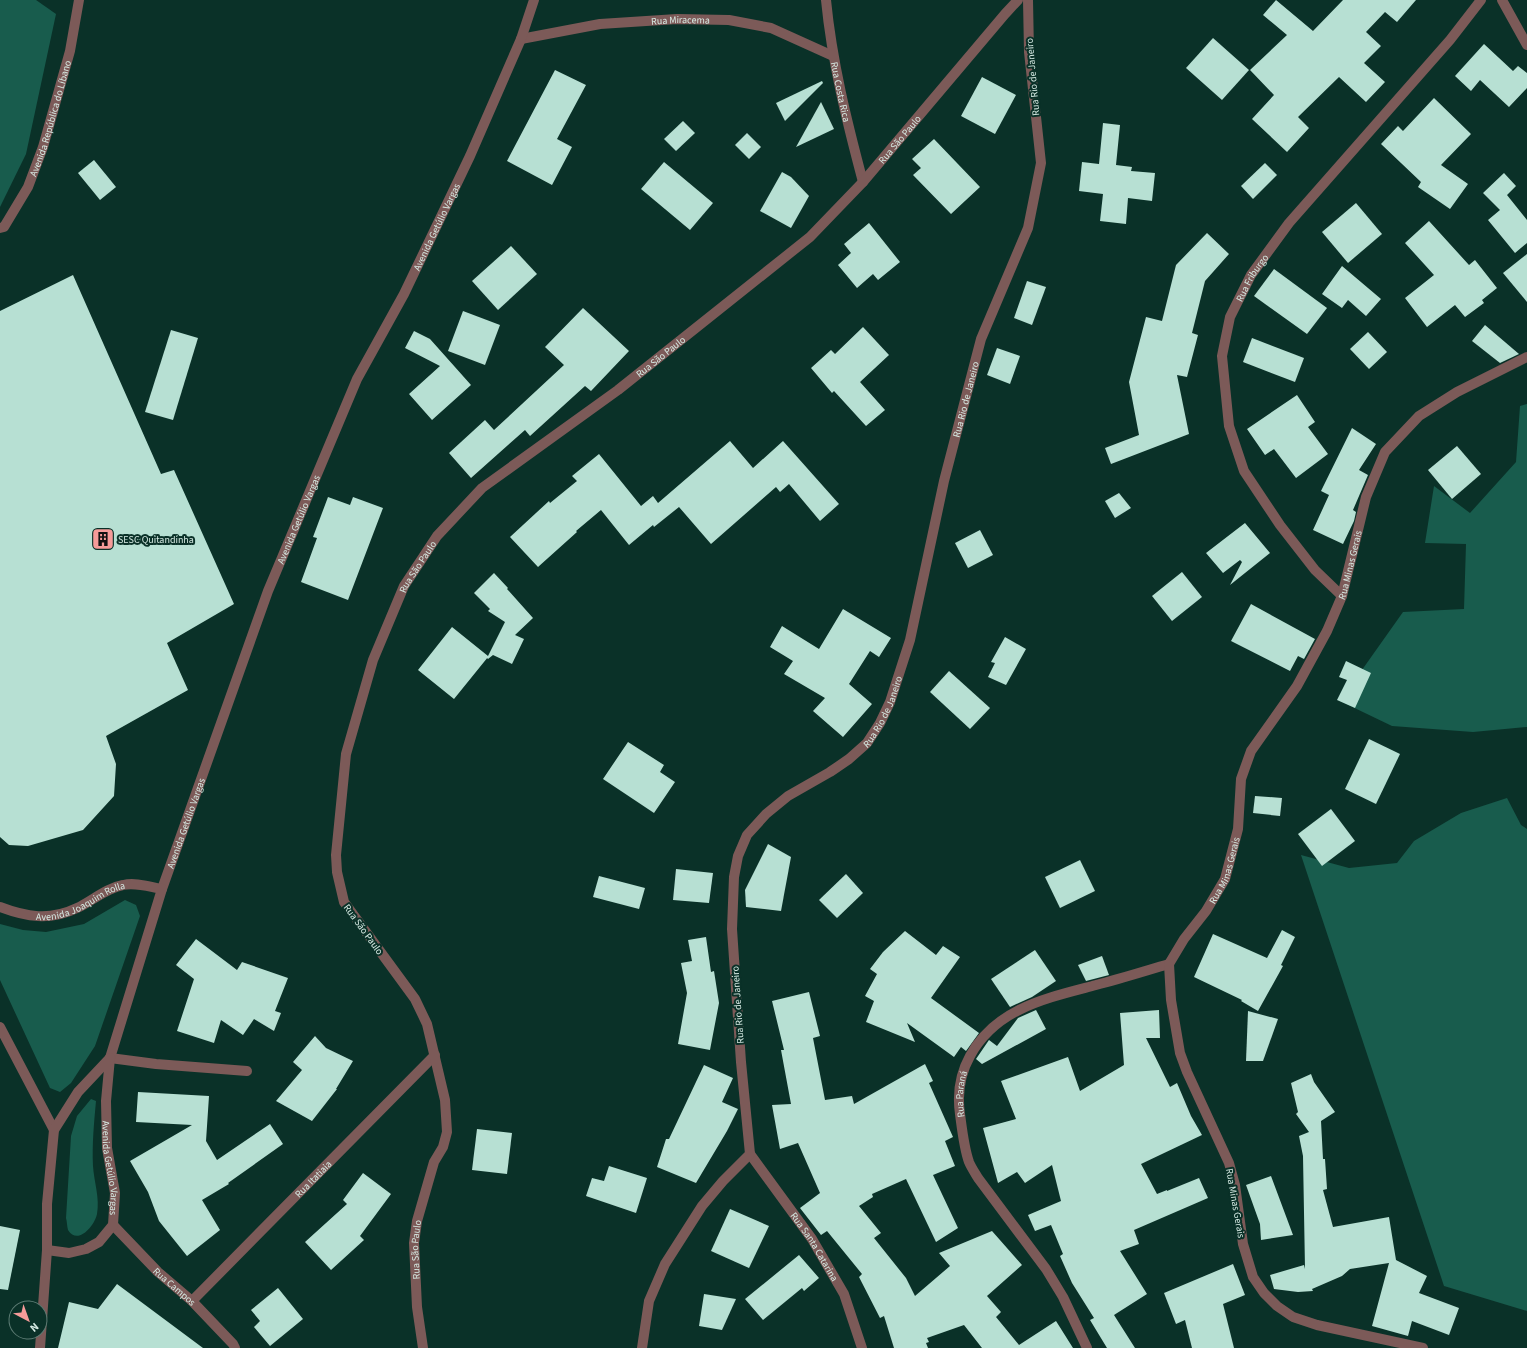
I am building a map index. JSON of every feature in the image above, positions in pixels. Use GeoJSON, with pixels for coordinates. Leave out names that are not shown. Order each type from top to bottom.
{"type":"FeatureCollection","features":[{"type":"Feature","properties":{"kind":"street","name":"Avenida República do Líbano"},"geometry":{"type":"LineString","coordinates":[[0,228],[4,226],[28,188],[43,147],[70,51],[79,0]]}},
{"type":"Feature","properties":{"kind":"street","name":"Avenida Getúlio Vargas"},"geometry":{"type":"LineString","coordinates":[[47,1250],[69,1253],[86,1249],[99,1242],[113,1225],[115,1193],[107,1148],[106,1101],[110,1058],[162,890],[268,591],[358,379],[404,294],[470,156],[521,39],[534,0]]}},
{"type":"Feature","properties":{"kind":"street","name":"Rua Costa Rica"},"geometry":{"type":"LineString","coordinates":[[826,0],[833,56],[847,123],[863,182]]}},
{"type":"Feature","properties":{"kind":"street","name":"Rua São Paulo"},"geometry":{"type":"LineString","coordinates":[[423,1348],[417,1307],[414,1243],[417,1220],[434,1162],[443,1146],[447,1132],[445,1100],[427,1024],[416,999],[344,902],[337,872],[336,855],[346,754],[373,660],[404,586],[437,536],[482,488],[618,390],[810,237],[863,182],[1018,0]]}},
{"type":"Feature","properties":{"kind":"street","name":"Rua Rio de Janeiro"},"geometry":{"type":"LineString","coordinates":[[750,1154],[741,1062],[732,929],[734,877],[738,856],[747,835],[766,814],[788,796],[830,772],[849,759],[867,743],[880,723],[890,702],[910,640],[944,481],[981,339],[1028,228],[1041,163],[1029,52],[1028,0]]}},
{"type":"Feature","properties":{"kind":"street","name":"Rua Friburgo"},"geometry":{"type":"LineString","coordinates":[[1342,596],[1315,570],[1280,525],[1244,471],[1229,426],[1222,356],[1230,317],[1251,275],[1289,223],[1450,40],[1481,0]]}},
{"type":"Feature","properties":{"kind":"street"},"geometry":{"type":"LineString","coordinates":[[1502,0],[1527,45]]}},
{"type":"Feature","properties":{"kind":"street","name":"Rua Miracema"},"geometry":{"type":"LineString","coordinates":[[521,39],[600,24],[677,19],[728,20],[771,28],[833,56]]}},
{"type":"Feature","properties":{"kind":"street","name":"Rua Minas Gerais"},"geometry":{"type":"LineString","coordinates":[[1423,1348],[1318,1325],[1293,1317],[1277,1306],[1253,1277],[1243,1244],[1235,1185],[1229,1163],[1187,1072],[1180,1053],[1171,1000],[1169,964],[1184,939],[1206,911],[1225,879],[1238,829],[1241,779],[1251,751],[1297,686],[1327,631],[1342,596],[1366,497],[1385,452],[1419,416],[1457,392],[1527,357]]}},
{"type":"Feature","properties":{"kind":"street","name":"Avenida Joaquim Rolla"},"geometry":{"type":"LineString","coordinates":[[0,907],[17,913],[45,917],[76,909],[98,895],[123,885],[141,884],[162,890]]}},
{"type":"Feature","properties":{"kind":"street","name":"Rua Paraná"},"geometry":{"type":"LineString","coordinates":[[1088,1348],[1063,1297],[1046,1269],[978,1178],[969,1162],[959,1106],[959,1085],[964,1067],[984,1036],[996,1023],[1010,1014],[1059,995],[1169,964]]}},
{"type":"Feature","properties":{"kind":"street"},"geometry":{"type":"LineString","coordinates":[[0,1027],[54,1130]]}},
{"type":"Feature","properties":{"kind":"street","name":"Rua Itatiaia"},"geometry":{"type":"LineString","coordinates":[[192,1301],[434,1055]]}},
{"type":"Feature","properties":{"kind":"street","name":"Avenida Getúlio Vargas"},"geometry":{"type":"LineString","coordinates":[[40,1348],[47,1250],[47,1204],[54,1130],[78,1092],[110,1058]]}},
{"type":"Feature","properties":{"kind":"street"},"geometry":{"type":"LineString","coordinates":[[110,1058],[156,1064],[247,1071]]}},
{"type":"Feature","properties":{"kind":"street"},"geometry":{"type":"LineString","coordinates":[[642,1348],[649,1301],[665,1264],[702,1206],[723,1181],[750,1154]]}},
{"type":"Feature","properties":{"kind":"street","name":"Rua Santa Catarina"},"geometry":{"type":"LineString","coordinates":[[750,1154],[812,1239],[844,1294],[862,1348]]}},
{"type":"Feature","properties":{"kind":"street","name":"Rua Campos"},"geometry":{"type":"LineString","coordinates":[[113,1225],[158,1272],[192,1301],[233,1344],[235,1348]]}},
{"type":"Feature","properties":{"kind":"green space"},"geometry":{"type":"Polygon","coordinates":[[[0,0],[36,0],[56,14],[26,154],[0,207],[0,0]]]}},
{"type":"Feature","properties":{"kind":"green space"},"geometry":{"type":"Polygon","coordinates":[[[1527,404],[1527,727],[1473,732],[1392,726],[1340,701],[1403,612],[1464,609],[1466,544],[1425,543],[1434,486],[1470,513],[1516,462],[1520,406],[1527,404]]]}},
{"type":"Feature","properties":{"kind":"green space"},"geometry":{"type":"Polygon","coordinates":[[[1507,798],[1521,825],[1527,829],[1527,1311],[1444,1286],[1301,855],[1349,868],[1397,863],[1414,841],[1461,813],[1507,798]]]}},
{"type":"Feature","properties":{"kind":"green space"},"geometry":{"type":"Polygon","coordinates":[[[125,900],[136,905],[140,916],[95,1046],[71,1083],[60,1092],[50,1088],[0,980],[0,924],[23,930],[46,932],[84,924],[125,900]]]}},
{"type":"Feature","properties":{"kind":"green space"},"geometry":{"type":"Polygon","coordinates":[[[91,1099],[96,1101],[93,1134],[93,1158],[98,1208],[96,1219],[90,1228],[81,1235],[76,1236],[68,1230],[66,1218],[71,1136],[77,1116],[91,1099]]]}},
{"type":"Feature","properties":{"kind":"building"},"geometry":{"type":"Polygon","coordinates":[[[1276,0],[1313,31],[1343,0],[1416,0],[1397,22],[1385,12],[1366,32],[1381,46],[1364,63],[1385,82],[1366,102],[1339,77],[1298,117],[1309,128],[1287,152],[1252,119],[1274,95],[1250,70],[1287,35],[1263,15],[1276,0]]]}},
{"type":"Feature","properties":{"kind":"building"},"geometry":{"type":"Polygon","coordinates":[[[1213,38],[1249,70],[1222,100],[1186,68],[1213,38]]]}},
{"type":"Feature","properties":{"kind":"building"},"geometry":{"type":"Polygon","coordinates":[[[1484,44],[1513,71],[1518,66],[1527,73],[1527,88],[1509,107],[1480,80],[1471,91],[1455,76],[1484,44]]]}},
{"type":"Feature","properties":{"kind":"building"},"geometry":{"type":"Polygon","coordinates":[[[555,70],[586,85],[557,139],[572,147],[552,185],[507,161],[555,70]]]}},
{"type":"Feature","properties":{"kind":"building"},"geometry":{"type":"Polygon","coordinates":[[[982,77],[1016,95],[995,134],[961,116],[982,77]]]}},
{"type":"Feature","properties":{"kind":"building"},"geometry":{"type":"Polygon","coordinates":[[[822,81],[823,83],[785,121],[776,103],[822,81]]]}},
{"type":"Feature","properties":{"kind":"building"},"geometry":{"type":"Polygon","coordinates":[[[1434,98],[1471,134],[1441,165],[1468,184],[1450,209],[1418,187],[1421,182],[1381,144],[1398,126],[1403,131],[1434,98]]]}},
{"type":"Feature","properties":{"kind":"building"},"geometry":{"type":"Polygon","coordinates":[[[821,102],[834,129],[796,147],[821,102]]]}},
{"type":"Feature","properties":{"kind":"building"},"geometry":{"type":"Polygon","coordinates":[[[683,121],[695,133],[676,151],[664,139],[683,121]]]}},
{"type":"Feature","properties":{"kind":"building"},"geometry":{"type":"Polygon","coordinates":[[[1103,123],[1120,125],[1116,165],[1132,167],[1131,171],[1155,173],[1152,201],[1128,198],[1126,224],[1100,221],[1103,194],[1079,191],[1082,162],[1099,164],[1103,123]]]}},
{"type":"Feature","properties":{"kind":"building"},"geometry":{"type":"Polygon","coordinates":[[[747,133],[761,147],[749,159],[735,145],[747,133]]]}},
{"type":"Feature","properties":{"kind":"building"},"geometry":{"type":"Polygon","coordinates":[[[934,139],[980,187],[951,214],[913,175],[921,168],[912,159],[934,139]]]}},
{"type":"Feature","properties":{"kind":"building"},"geometry":{"type":"Polygon","coordinates":[[[94,160],[116,187],[100,200],[78,173],[94,160]]]}},
{"type":"Feature","properties":{"kind":"building"},"geometry":{"type":"Polygon","coordinates":[[[664,162],[713,203],[690,230],[641,189],[664,162]]]}},
{"type":"Feature","properties":{"kind":"building"},"geometry":{"type":"Polygon","coordinates":[[[1265,163],[1277,175],[1253,199],[1241,186],[1265,163]]]}},
{"type":"Feature","properties":{"kind":"building"},"geometry":{"type":"Polygon","coordinates":[[[782,172],[791,177],[809,196],[791,228],[760,211],[782,172]]]}},
{"type":"Feature","properties":{"kind":"building"},"geometry":{"type":"Polygon","coordinates":[[[1504,173],[1516,186],[1507,195],[1527,220],[1527,243],[1515,253],[1488,220],[1500,210],[1483,193],[1504,173]]]}},
{"type":"Feature","properties":{"kind":"building"},"geometry":{"type":"Polygon","coordinates":[[[1356,203],[1382,234],[1348,263],[1322,232],[1356,203]]]}},
{"type":"Feature","properties":{"kind":"building"},"geometry":{"type":"Polygon","coordinates":[[[1429,221],[1469,265],[1475,260],[1497,288],[1482,300],[1484,303],[1465,317],[1455,305],[1427,327],[1405,298],[1434,275],[1405,243],[1429,221]]]}},
{"type":"Feature","properties":{"kind":"building"},"geometry":{"type":"Polygon","coordinates":[[[869,223],[900,262],[878,280],[873,274],[857,288],[838,265],[851,253],[844,244],[869,223]]]}},
{"type":"Feature","properties":{"kind":"building"},"geometry":{"type":"Polygon","coordinates":[[[1207,233],[1229,254],[1205,281],[1192,333],[1198,335],[1187,377],[1177,375],[1189,434],[1111,464],[1105,448],[1139,435],[1129,382],[1146,317],[1162,321],[1176,265],[1207,233]]]}},
{"type":"Feature","properties":{"kind":"building"},"geometry":{"type":"Polygon","coordinates":[[[511,246],[537,274],[498,310],[472,281],[511,246]]]}},
{"type":"Feature","properties":{"kind":"building"},"geometry":{"type":"Polygon","coordinates":[[[1527,254],[1527,302],[1503,273],[1527,254]]]}},
{"type":"Feature","properties":{"kind":"building"},"geometry":{"type":"Polygon","coordinates":[[[1342,266],[1381,299],[1366,316],[1348,300],[1342,308],[1322,294],[1342,266]]]}},
{"type":"Feature","properties":{"kind":"building"},"geometry":{"type":"Polygon","coordinates":[[[1274,269],[1327,308],[1307,334],[1254,296],[1274,269]]]}},
{"type":"Feature","properties":{"kind":"building","name":"SESC Quitandinha"},"geometry":{"type":"Polygon","coordinates":[[[73,275],[161,474],[174,470],[234,604],[167,643],[188,690],[106,736],[116,764],[114,796],[83,830],[28,846],[9,845],[0,837],[0,311],[73,275]]]}},
{"type":"Feature","properties":{"kind":"building"},"geometry":{"type":"Polygon","coordinates":[[[1027,281],[1046,287],[1032,325],[1014,318],[1027,281]]]}},
{"type":"Feature","properties":{"kind":"building"},"geometry":{"type":"Polygon","coordinates":[[[583,308],[629,351],[591,391],[585,386],[530,436],[525,430],[471,478],[449,453],[485,420],[494,430],[564,365],[545,347],[583,308]]]}},
{"type":"Feature","properties":{"kind":"building"},"geometry":{"type":"Polygon","coordinates":[[[463,311],[500,325],[485,365],[448,351],[463,311]]]}},
{"type":"Feature","properties":{"kind":"building"},"geometry":{"type":"Polygon","coordinates":[[[1485,325],[1519,354],[1500,363],[1472,341],[1485,325]]]}},
{"type":"Feature","properties":{"kind":"building"},"geometry":{"type":"Polygon","coordinates":[[[863,327],[889,355],[860,382],[885,410],[866,426],[834,391],[832,393],[811,368],[831,350],[835,354],[863,327]]]}},
{"type":"Feature","properties":{"kind":"building"},"geometry":{"type":"Polygon","coordinates":[[[171,330],[198,338],[173,420],[145,412],[171,330]]]}},
{"type":"Feature","properties":{"kind":"building"},"geometry":{"type":"Polygon","coordinates":[[[414,331],[430,339],[471,385],[432,420],[409,394],[440,366],[405,348],[414,331]]]}},
{"type":"Feature","properties":{"kind":"building"},"geometry":{"type":"Polygon","coordinates":[[[1368,332],[1387,352],[1369,369],[1350,349],[1368,332]]]}},
{"type":"Feature","properties":{"kind":"building"},"geometry":{"type":"Polygon","coordinates":[[[1252,338],[1304,358],[1295,382],[1243,362],[1252,338]]]}},
{"type":"Feature","properties":{"kind":"building"},"geometry":{"type":"Polygon","coordinates":[[[997,348],[1020,356],[1010,384],[987,375],[997,348]]]}},
{"type":"Feature","properties":{"kind":"building"},"geometry":{"type":"Polygon","coordinates":[[[1297,395],[1315,422],[1308,427],[1328,454],[1296,478],[1274,449],[1265,455],[1247,429],[1297,395]]]}},
{"type":"Feature","properties":{"kind":"building"},"geometry":{"type":"Polygon","coordinates":[[[1352,428],[1376,444],[1359,470],[1368,475],[1353,510],[1356,512],[1354,521],[1343,544],[1313,530],[1329,495],[1321,491],[1352,428]]]}},
{"type":"Feature","properties":{"kind":"building"},"geometry":{"type":"Polygon","coordinates":[[[730,441],[753,468],[783,441],[839,504],[820,521],[789,484],[780,492],[776,487],[711,544],[679,507],[654,527],[653,525],[629,545],[601,510],[576,531],[577,532],[538,567],[510,537],[549,501],[550,503],[577,481],[572,476],[599,454],[641,506],[653,496],[658,503],[730,441]]]}},
{"type":"Feature","properties":{"kind":"building"},"geometry":{"type":"Polygon","coordinates":[[[1457,446],[1481,474],[1452,499],[1428,470],[1457,446]]]}},
{"type":"Feature","properties":{"kind":"building"},"geometry":{"type":"Polygon","coordinates":[[[1119,493],[1131,508],[1115,518],[1105,501],[1119,493]]]}},
{"type":"Feature","properties":{"kind":"building"},"geometry":{"type":"Polygon","coordinates":[[[328,497],[350,505],[353,497],[383,508],[348,600],[301,582],[317,538],[313,537],[328,497]]]}},
{"type":"Feature","properties":{"kind":"building"},"geometry":{"type":"Polygon","coordinates":[[[1245,523],[1270,553],[1230,585],[1242,562],[1240,560],[1223,573],[1206,553],[1245,523]]]}},
{"type":"Feature","properties":{"kind":"building"},"geometry":{"type":"Polygon","coordinates":[[[980,530],[993,555],[968,568],[955,543],[980,530]]]}},
{"type":"Feature","properties":{"kind":"building"},"geometry":{"type":"Polygon","coordinates":[[[1182,572],[1202,597],[1172,621],[1152,596],[1182,572]]]}},
{"type":"Feature","properties":{"kind":"building"},"geometry":{"type":"Polygon","coordinates":[[[494,573],[533,618],[515,635],[524,639],[512,664],[493,655],[488,659],[487,658],[454,699],[418,670],[452,627],[488,656],[505,622],[488,611],[490,609],[474,593],[494,573]]]}},
{"type":"Feature","properties":{"kind":"building"},"geometry":{"type":"Polygon","coordinates":[[[1251,604],[1315,639],[1304,659],[1298,656],[1290,671],[1231,641],[1251,604]]]}},
{"type":"Feature","properties":{"kind":"building"},"geometry":{"type":"Polygon","coordinates":[[[843,609],[891,638],[879,657],[870,651],[849,684],[872,704],[843,737],[813,711],[825,698],[784,674],[793,661],[770,647],[782,626],[819,649],[843,609]]]}},
{"type":"Feature","properties":{"kind":"building"},"geometry":{"type":"Polygon","coordinates":[[[1005,637],[1026,649],[1006,685],[988,677],[995,663],[991,662],[1005,637]]]}},
{"type":"Feature","properties":{"kind":"building"},"geometry":{"type":"Polygon","coordinates":[[[1346,661],[1371,673],[1355,708],[1337,700],[1347,680],[1339,677],[1346,661]]]}},
{"type":"Feature","properties":{"kind":"building"},"geometry":{"type":"Polygon","coordinates":[[[949,671],[990,708],[970,729],[930,692],[949,671]]]}},
{"type":"Feature","properties":{"kind":"building"},"geometry":{"type":"Polygon","coordinates":[[[1369,739],[1400,754],[1376,804],[1345,789],[1369,739]]]}},
{"type":"Feature","properties":{"kind":"building"},"geometry":{"type":"Polygon","coordinates":[[[628,742],[664,765],[660,772],[675,782],[654,813],[603,779],[628,742]]]}},
{"type":"Feature","properties":{"kind":"building"},"geometry":{"type":"Polygon","coordinates":[[[1255,796],[1282,798],[1280,816],[1253,813],[1255,796]]]}},
{"type":"Feature","properties":{"kind":"building"},"geometry":{"type":"Polygon","coordinates":[[[1331,809],[1355,841],[1322,866],[1298,834],[1331,809]]]}},
{"type":"Feature","properties":{"kind":"building"},"geometry":{"type":"Polygon","coordinates":[[[768,844],[791,857],[781,911],[746,907],[745,890],[768,844]]]}},
{"type":"Feature","properties":{"kind":"building"},"geometry":{"type":"Polygon","coordinates":[[[1080,860],[1095,891],[1060,908],[1045,877],[1080,860]]]}},
{"type":"Feature","properties":{"kind":"building"},"geometry":{"type":"Polygon","coordinates":[[[676,869],[713,873],[709,903],[673,900],[676,869]]]}},
{"type":"Feature","properties":{"kind":"building"},"geometry":{"type":"Polygon","coordinates":[[[846,874],[863,893],[837,918],[819,900],[846,874]]]}},
{"type":"Feature","properties":{"kind":"building"},"geometry":{"type":"Polygon","coordinates":[[[599,876],[645,888],[639,909],[593,897],[599,876]]]}},
{"type":"Feature","properties":{"kind":"building"},"geometry":{"type":"Polygon","coordinates":[[[1282,930],[1295,937],[1281,965],[1283,966],[1258,1011],[1241,1001],[1242,1000],[1194,977],[1213,934],[1267,958],[1282,930]]]}},
{"type":"Feature","properties":{"kind":"building"},"geometry":{"type":"Polygon","coordinates":[[[905,931],[936,955],[943,946],[960,957],[931,998],[979,1033],[966,1051],[961,1047],[954,1057],[907,1023],[915,1042],[866,1022],[874,1001],[865,996],[877,974],[870,969],[883,952],[905,931]]]}},
{"type":"Feature","properties":{"kind":"building"},"geometry":{"type":"Polygon","coordinates":[[[706,937],[711,972],[714,971],[719,1003],[710,1050],[678,1044],[687,993],[681,963],[692,961],[688,940],[706,937]]]}},
{"type":"Feature","properties":{"kind":"building"},"geometry":{"type":"Polygon","coordinates":[[[196,939],[237,970],[242,962],[288,978],[275,1011],[281,1013],[274,1031],[254,1019],[243,1035],[221,1020],[214,1043],[177,1031],[194,979],[176,965],[196,939]]]}},
{"type":"Feature","properties":{"kind":"building"},"geometry":{"type":"Polygon","coordinates":[[[1035,950],[1056,981],[1032,997],[1010,1007],[991,979],[1035,950]]]}},
{"type":"Feature","properties":{"kind":"building"},"geometry":{"type":"Polygon","coordinates":[[[1102,956],[1109,975],[1086,981],[1078,965],[1102,956]]]}},
{"type":"Feature","properties":{"kind":"building"},"geometry":{"type":"Polygon","coordinates":[[[809,992],[820,1036],[813,1038],[825,1100],[852,1096],[854,1104],[925,1064],[933,1081],[929,1083],[953,1137],[945,1141],[955,1166],[933,1175],[958,1228],[936,1242],[906,1179],[872,1194],[873,1197],[859,1206],[881,1233],[874,1238],[906,1278],[915,1296],[950,1266],[939,1253],[992,1231],[1022,1265],[987,1296],[1001,1312],[996,1317],[1019,1345],[1056,1321],[1073,1348],[982,1348],[964,1325],[927,1338],[929,1342],[926,1343],[928,1348],[894,1348],[884,1316],[880,1318],[859,1277],[862,1274],[827,1231],[821,1235],[800,1208],[820,1193],[798,1143],[780,1149],[772,1105],[791,1104],[781,1050],[784,1050],[772,1001],[809,992]]]}},
{"type":"Feature","properties":{"kind":"building"},"geometry":{"type":"Polygon","coordinates":[[[1036,1010],[1046,1029],[982,1064],[976,1059],[989,1040],[997,1046],[1018,1018],[1036,1010]]]}},
{"type":"Feature","properties":{"kind":"building"},"geometry":{"type":"Polygon","coordinates":[[[1159,1010],[1160,1038],[1146,1038],[1170,1087],[1177,1083],[1191,1116],[1202,1135],[1141,1164],[1157,1194],[1199,1178],[1208,1198],[1134,1230],[1139,1244],[1120,1251],[1147,1294],[1114,1315],[1135,1348],[1107,1348],[1090,1320],[1094,1318],[1072,1283],[1060,1256],[1063,1254],[1051,1225],[1035,1231],[1028,1215],[1061,1201],[1052,1165],[1025,1183],[1017,1172],[998,1183],[983,1128],[1016,1119],[1001,1081],[1068,1057],[1080,1091],[1124,1065],[1120,1013],[1159,1010]]]}},
{"type":"Feature","properties":{"kind":"building"},"geometry":{"type":"Polygon","coordinates":[[[1248,1011],[1278,1019],[1263,1061],[1246,1061],[1248,1011]]]}},
{"type":"Feature","properties":{"kind":"building"},"geometry":{"type":"Polygon","coordinates":[[[315,1036],[326,1048],[353,1061],[337,1089],[312,1121],[276,1101],[302,1070],[293,1062],[315,1036]]]}},
{"type":"Feature","properties":{"kind":"building"},"geometry":{"type":"Polygon","coordinates":[[[704,1065],[733,1078],[722,1102],[738,1109],[727,1131],[696,1183],[657,1167],[666,1139],[669,1139],[704,1065]]]}},
{"type":"Feature","properties":{"kind":"building"},"geometry":{"type":"Polygon","coordinates":[[[1311,1074],[1314,1082],[1335,1112],[1321,1121],[1323,1159],[1325,1159],[1327,1189],[1323,1190],[1333,1227],[1389,1217],[1396,1260],[1427,1276],[1419,1293],[1459,1308],[1449,1335],[1412,1321],[1408,1336],[1372,1326],[1389,1263],[1350,1269],[1342,1276],[1312,1289],[1313,1291],[1298,1292],[1274,1289],[1270,1275],[1304,1265],[1305,1269],[1303,1156],[1299,1136],[1309,1132],[1296,1114],[1298,1112],[1291,1083],[1311,1074]]]}},
{"type":"Feature","properties":{"kind":"building"},"geometry":{"type":"Polygon","coordinates":[[[138,1092],[209,1096],[206,1141],[217,1160],[270,1124],[283,1144],[228,1183],[229,1184],[202,1200],[220,1230],[187,1256],[159,1221],[148,1192],[130,1161],[192,1125],[136,1122],[138,1092]]]}},
{"type":"Feature","properties":{"kind":"building"},"geometry":{"type":"Polygon","coordinates":[[[477,1129],[512,1133],[507,1174],[472,1170],[477,1129]]]}},
{"type":"Feature","properties":{"kind":"building"},"geometry":{"type":"Polygon","coordinates":[[[609,1166],[647,1178],[636,1213],[586,1196],[592,1178],[604,1181],[609,1166]]]}},
{"type":"Feature","properties":{"kind":"building"},"geometry":{"type":"Polygon","coordinates":[[[363,1173],[391,1194],[360,1236],[364,1240],[331,1270],[305,1242],[347,1204],[343,1200],[363,1173]]]}},
{"type":"Feature","properties":{"kind":"building"},"geometry":{"type":"Polygon","coordinates":[[[1271,1176],[1293,1235],[1261,1240],[1260,1224],[1246,1185],[1271,1176]]]}},
{"type":"Feature","properties":{"kind":"building"},"geometry":{"type":"Polygon","coordinates":[[[730,1209],[769,1226],[749,1268],[711,1251],[730,1209]]]}},
{"type":"Feature","properties":{"kind":"building"},"geometry":{"type":"Polygon","coordinates":[[[0,1226],[20,1230],[8,1290],[0,1289],[0,1226]]]}},
{"type":"Feature","properties":{"kind":"building"},"geometry":{"type":"Polygon","coordinates":[[[799,1255],[819,1278],[804,1291],[802,1288],[763,1320],[745,1299],[799,1255]]]}},
{"type":"Feature","properties":{"kind":"building"},"geometry":{"type":"Polygon","coordinates":[[[1233,1264],[1245,1295],[1223,1304],[1234,1348],[1192,1348],[1185,1320],[1176,1324],[1164,1293],[1233,1264]]]}},
{"type":"Feature","properties":{"kind":"building"},"geometry":{"type":"Polygon","coordinates":[[[117,1284],[203,1348],[58,1348],[69,1302],[98,1309],[117,1284]]]}},
{"type":"Feature","properties":{"kind":"building"},"geometry":{"type":"Polygon","coordinates":[[[278,1288],[303,1319],[270,1346],[254,1327],[260,1321],[251,1310],[278,1288]]]}},
{"type":"Feature","properties":{"kind":"building"},"geometry":{"type":"Polygon","coordinates":[[[704,1294],[736,1299],[722,1330],[699,1326],[704,1294]]]}},
{"type":"Feature","properties":{"kind":"place","name":"SESC Quitandinha"},"geometry":{"type":"Point","coordinates":[103,539]}}]}
